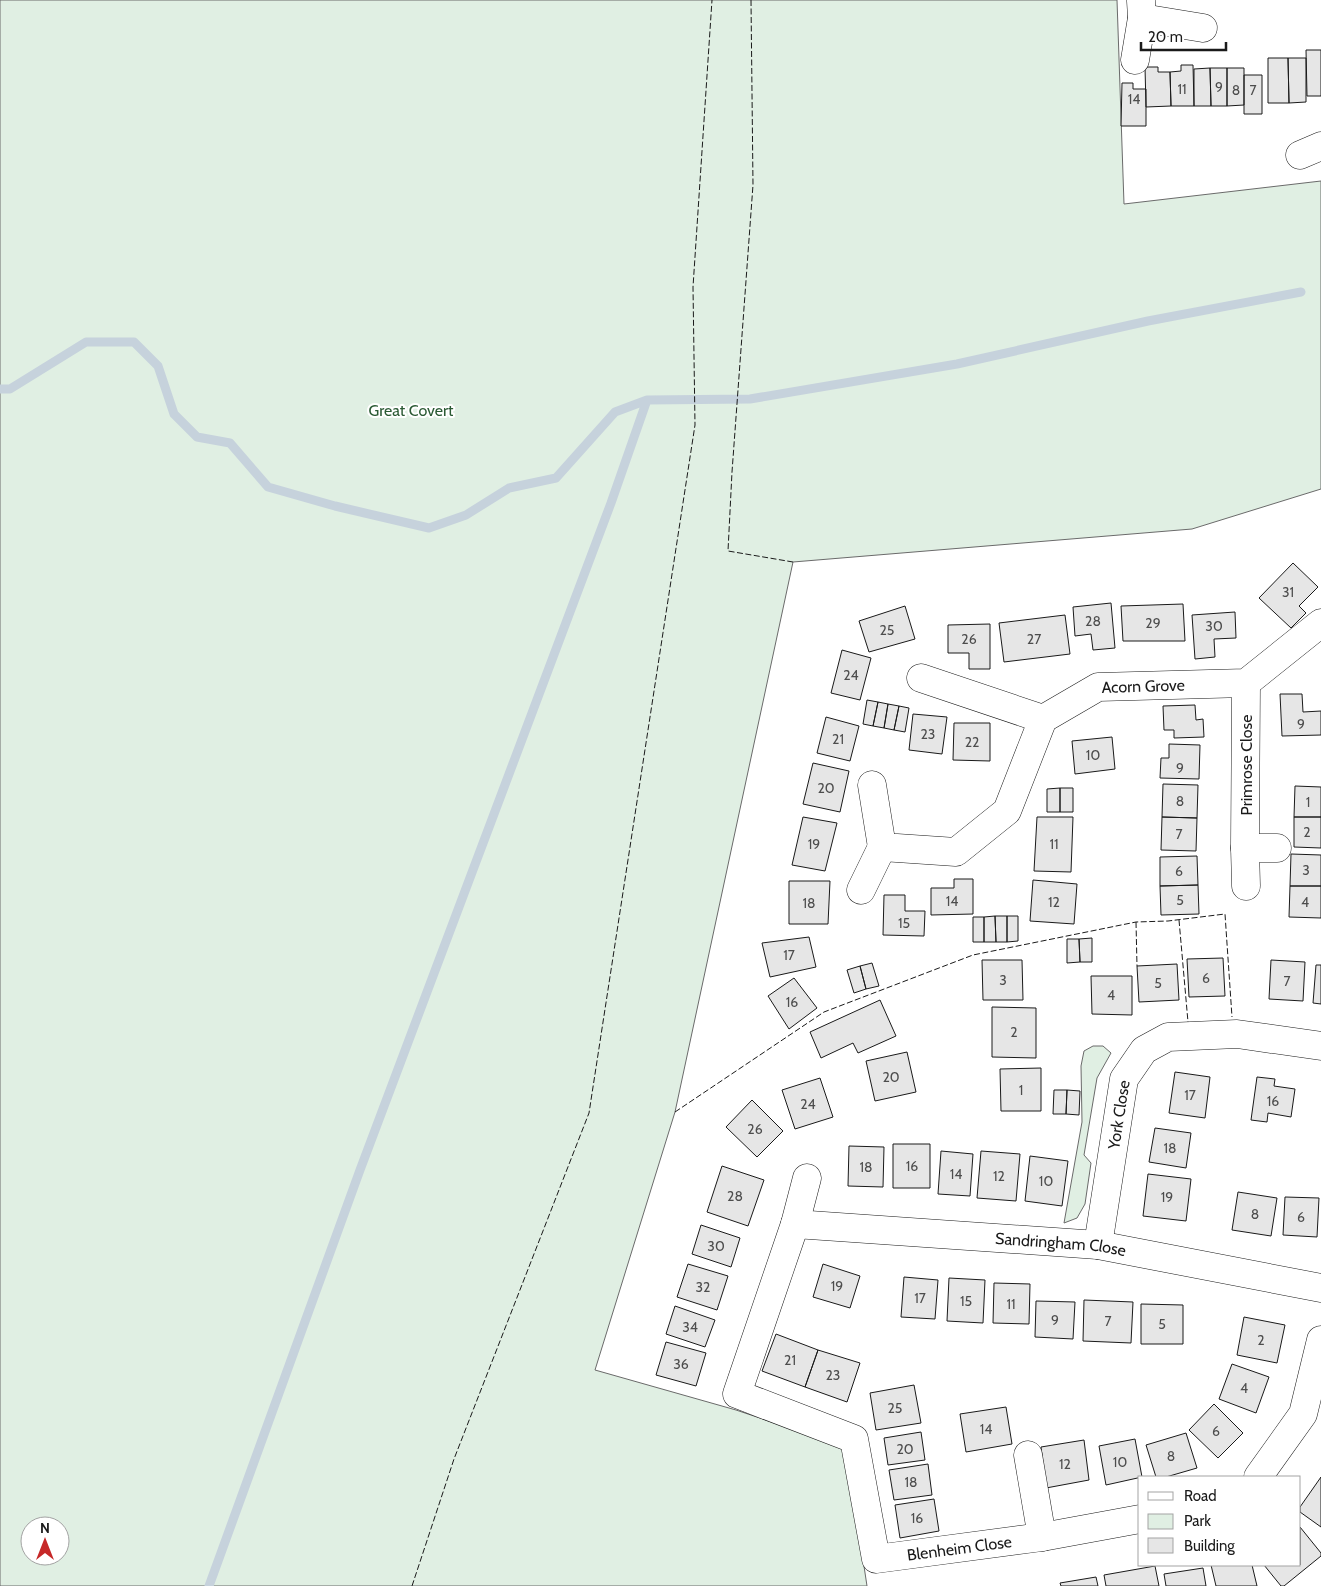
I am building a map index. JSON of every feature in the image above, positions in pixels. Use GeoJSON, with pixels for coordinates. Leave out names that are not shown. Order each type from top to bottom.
{"type":"FeatureCollection","features":[{"type":"Feature","properties":{"kind":"street"},"geometry":{"type":"LineString","coordinates":[[1135,60],[1141,9],[1203,28]]}},
{"type":"Feature","properties":{"kind":"street"},"geometry":{"type":"LineString","coordinates":[[1246,683],[1321,623]]}},
{"type":"Feature","properties":{"kind":"street"},"geometry":{"type":"LineString","coordinates":[[882,847],[956,852],[1008,812],[1043,719],[921,678]]}},
{"type":"Feature","properties":{"kind":"street","name":"Acorn Grove"},"geometry":{"type":"LineString","coordinates":[[1043,719],[1098,687],[1246,683]]}},
{"type":"Feature","properties":{"kind":"street","name":"Primrose Close"},"geometry":{"type":"LineString","coordinates":[[1246,683],[1246,886]]}},
{"type":"Feature","properties":{"kind":"street"},"geometry":{"type":"LineString","coordinates":[[861,890],[882,847],[872,785]]}},
{"type":"Feature","properties":{"kind":"street"},"geometry":{"type":"LineString","coordinates":[[1245,848],[1277,848]]}},
{"type":"Feature","properties":{"kind":"street","name":"York Close"},"geometry":{"type":"LineString","coordinates":[[1098,1245],[1124,1079],[1144,1050],[1168,1037],[1237,1034],[1321,1046]]}},
{"type":"Feature","properties":{"kind":"street"},"geometry":{"type":"LineString","coordinates":[[795,1224],[807,1178]]}},
{"type":"Feature","properties":{"kind":"street","name":"Sandringham Close"},"geometry":{"type":"LineString","coordinates":[[795,1224],[1098,1245],[1321,1288]]}},
{"type":"Feature","properties":{"kind":"street","name":"Blenheim Close"},"geometry":{"type":"LineString","coordinates":[[795,1224],[737,1394],[854,1439],[876,1559],[1042,1537],[1138,1519]]}},
{"type":"Feature","properties":{"kind":"street"},"geometry":{"type":"LineString","coordinates":[[1259,1476],[1303,1414],[1321,1340]]}},
{"type":"Feature","properties":{"kind":"street"},"geometry":{"type":"LineString","coordinates":[[1028,1455],[1042,1537]]}},
{"type":"Feature","properties":{"kind":"green space","name":"Great Covert"},"geometry":{"type":"Polygon","coordinates":[[[0,0],[1117,0],[1124,204],[1321,181],[1321,489],[1192,529],[793,562],[675,1112],[595,1370],[736,1410],[846,1447],[867,1586],[0,1586],[0,0]]]}},
{"type":"Feature","properties":{"kind":"green space"},"geometry":{"type":"Polygon","coordinates":[[[1093,1046],[1103,1046],[1111,1053],[1097,1078],[1084,1155],[1091,1163],[1085,1204],[1077,1218],[1064,1223],[1082,1122],[1081,1066],[1084,1051],[1093,1046]]]}},
{"type":"Feature","properties":{"kind":"building"},"geometry":{"type":"Polygon","coordinates":[[[1306,50],[1321,50],[1321,96],[1307,96],[1306,50]]]}},
{"type":"Feature","properties":{"kind":"building"},"geometry":{"type":"Polygon","coordinates":[[[1268,58],[1288,58],[1289,103],[1268,103],[1268,58]]]}},
{"type":"Feature","properties":{"kind":"building"},"geometry":{"type":"Polygon","coordinates":[[[1288,58],[1306,58],[1306,102],[1289,103],[1288,58]]]}},
{"type":"Feature","properties":{"kind":"building"},"geometry":{"type":"Polygon","coordinates":[[[1181,65],[1193,65],[1194,106],[1171,106],[1170,72],[1181,71],[1181,65]]]}},
{"type":"Feature","properties":{"kind":"building"},"geometry":{"type":"Polygon","coordinates":[[[1145,67],[1158,67],[1158,72],[1170,72],[1171,106],[1146,107],[1145,67]]]}},
{"type":"Feature","properties":{"kind":"building"},"geometry":{"type":"Polygon","coordinates":[[[1210,68],[1211,106],[1194,106],[1194,69],[1210,68]]]}},
{"type":"Feature","properties":{"kind":"building"},"geometry":{"type":"Polygon","coordinates":[[[1210,68],[1227,68],[1227,106],[1211,106],[1210,68]]]}},
{"type":"Feature","properties":{"kind":"building"},"geometry":{"type":"Polygon","coordinates":[[[1227,68],[1244,68],[1244,105],[1227,106],[1227,68]]]}},
{"type":"Feature","properties":{"kind":"building"},"geometry":{"type":"Polygon","coordinates":[[[1244,75],[1262,75],[1262,114],[1244,114],[1244,75]]]}},
{"type":"Feature","properties":{"kind":"building"},"geometry":{"type":"Polygon","coordinates":[[[1122,83],[1133,83],[1133,89],[1146,89],[1146,126],[1121,126],[1122,83]]]}},
{"type":"Feature","properties":{"kind":"building"},"geometry":{"type":"Polygon","coordinates":[[[1293,563],[1318,587],[1299,606],[1306,613],[1291,628],[1259,598],[1293,563]]]}},
{"type":"Feature","properties":{"kind":"building"},"geometry":{"type":"Polygon","coordinates":[[[1111,603],[1115,648],[1093,650],[1091,634],[1075,636],[1073,607],[1111,603]]]}},
{"type":"Feature","properties":{"kind":"building"},"geometry":{"type":"Polygon","coordinates":[[[1183,604],[1185,641],[1123,641],[1121,606],[1183,604]]]}},
{"type":"Feature","properties":{"kind":"building"},"geometry":{"type":"Polygon","coordinates":[[[905,606],[915,639],[869,652],[859,621],[905,606]]]}},
{"type":"Feature","properties":{"kind":"building"},"geometry":{"type":"Polygon","coordinates":[[[1235,612],[1236,638],[1214,639],[1215,657],[1195,659],[1192,615],[1235,612]]]}},
{"type":"Feature","properties":{"kind":"building"},"geometry":{"type":"Polygon","coordinates":[[[1065,615],[1070,654],[1004,662],[999,623],[1065,615]]]}},
{"type":"Feature","properties":{"kind":"building"},"geometry":{"type":"Polygon","coordinates":[[[990,624],[990,669],[969,669],[969,653],[948,653],[948,625],[990,624]]]}},
{"type":"Feature","properties":{"kind":"building"},"geometry":{"type":"Polygon","coordinates":[[[842,650],[871,658],[860,700],[831,693],[842,650]]]}},
{"type":"Feature","properties":{"kind":"building"},"geometry":{"type":"Polygon","coordinates":[[[1280,694],[1302,694],[1303,712],[1321,711],[1321,735],[1282,736],[1280,694]]]}},
{"type":"Feature","properties":{"kind":"building"},"geometry":{"type":"Polygon","coordinates":[[[867,700],[878,702],[873,726],[863,724],[867,700]]]}},
{"type":"Feature","properties":{"kind":"building"},"geometry":{"type":"Polygon","coordinates":[[[878,702],[888,704],[884,728],[873,726],[878,702]]]}},
{"type":"Feature","properties":{"kind":"building"},"geometry":{"type":"Polygon","coordinates":[[[888,704],[899,706],[894,730],[884,728],[888,704]]]}},
{"type":"Feature","properties":{"kind":"building"},"geometry":{"type":"Polygon","coordinates":[[[1195,705],[1196,720],[1203,719],[1204,737],[1174,738],[1174,730],[1164,730],[1163,706],[1195,705]]]}},
{"type":"Feature","properties":{"kind":"building"},"geometry":{"type":"Polygon","coordinates":[[[899,706],[909,708],[905,732],[894,730],[899,706]]]}},
{"type":"Feature","properties":{"kind":"building"},"geometry":{"type":"Polygon","coordinates":[[[913,714],[947,717],[942,754],[909,750],[913,714]]]}},
{"type":"Feature","properties":{"kind":"building"},"geometry":{"type":"Polygon","coordinates":[[[826,717],[859,726],[850,761],[817,753],[826,717]]]}},
{"type":"Feature","properties":{"kind":"building"},"geometry":{"type":"Polygon","coordinates":[[[954,723],[990,723],[990,761],[953,760],[954,723]]]}},
{"type":"Feature","properties":{"kind":"building"},"geometry":{"type":"Polygon","coordinates":[[[1112,737],[1115,769],[1075,774],[1072,741],[1112,737]]]}},
{"type":"Feature","properties":{"kind":"building"},"geometry":{"type":"Polygon","coordinates":[[[1169,744],[1200,745],[1199,779],[1160,778],[1161,758],[1169,758],[1169,744]]]}},
{"type":"Feature","properties":{"kind":"building"},"geometry":{"type":"Polygon","coordinates":[[[813,763],[849,771],[840,812],[803,804],[813,763]]]}},
{"type":"Feature","properties":{"kind":"building"},"geometry":{"type":"Polygon","coordinates":[[[1163,784],[1198,785],[1197,818],[1162,817],[1163,784]]]}},
{"type":"Feature","properties":{"kind":"building"},"geometry":{"type":"Polygon","coordinates":[[[1295,786],[1321,787],[1321,817],[1294,817],[1295,786]]]}},
{"type":"Feature","properties":{"kind":"building"},"geometry":{"type":"Polygon","coordinates":[[[1060,788],[1073,788],[1073,812],[1060,812],[1060,788]]]}},
{"type":"Feature","properties":{"kind":"building"},"geometry":{"type":"Polygon","coordinates":[[[1060,788],[1060,812],[1047,812],[1047,789],[1060,788]]]}},
{"type":"Feature","properties":{"kind":"building"},"geometry":{"type":"Polygon","coordinates":[[[803,817],[837,823],[825,871],[792,865],[803,817]]]}},
{"type":"Feature","properties":{"kind":"building"},"geometry":{"type":"Polygon","coordinates":[[[1037,817],[1073,817],[1071,872],[1034,871],[1037,817]]]}},
{"type":"Feature","properties":{"kind":"building"},"geometry":{"type":"Polygon","coordinates":[[[1162,817],[1197,818],[1196,851],[1161,850],[1162,817]]]}},
{"type":"Feature","properties":{"kind":"building"},"geometry":{"type":"Polygon","coordinates":[[[1294,817],[1321,817],[1321,848],[1294,847],[1294,817]]]}},
{"type":"Feature","properties":{"kind":"building"},"geometry":{"type":"Polygon","coordinates":[[[1291,854],[1321,855],[1321,886],[1290,886],[1291,854]]]}},
{"type":"Feature","properties":{"kind":"building"},"geometry":{"type":"Polygon","coordinates":[[[1197,856],[1198,885],[1160,886],[1160,857],[1197,856]]]}},
{"type":"Feature","properties":{"kind":"building"},"geometry":{"type":"Polygon","coordinates":[[[954,879],[973,879],[973,914],[931,915],[931,888],[954,888],[954,879]]]}},
{"type":"Feature","properties":{"kind":"building"},"geometry":{"type":"Polygon","coordinates":[[[1033,880],[1077,884],[1074,924],[1030,921],[1033,880]]]}},
{"type":"Feature","properties":{"kind":"building"},"geometry":{"type":"Polygon","coordinates":[[[789,881],[830,881],[828,924],[789,924],[789,881]]]}},
{"type":"Feature","properties":{"kind":"building"},"geometry":{"type":"Polygon","coordinates":[[[1198,885],[1199,914],[1161,915],[1160,886],[1198,885]]]}},
{"type":"Feature","properties":{"kind":"building"},"geometry":{"type":"Polygon","coordinates":[[[1290,886],[1321,886],[1321,918],[1289,917],[1290,886]]]}},
{"type":"Feature","properties":{"kind":"building"},"geometry":{"type":"Polygon","coordinates":[[[884,895],[905,895],[905,911],[925,911],[924,936],[883,935],[884,895]]]}},
{"type":"Feature","properties":{"kind":"building"},"geometry":{"type":"Polygon","coordinates":[[[995,916],[996,942],[984,942],[984,917],[995,916]]]}},
{"type":"Feature","properties":{"kind":"building"},"geometry":{"type":"Polygon","coordinates":[[[995,916],[1007,916],[1007,942],[996,942],[995,916]]]}},
{"type":"Feature","properties":{"kind":"building"},"geometry":{"type":"Polygon","coordinates":[[[1007,916],[1018,916],[1018,941],[1007,942],[1007,916]]]}},
{"type":"Feature","properties":{"kind":"building"},"geometry":{"type":"Polygon","coordinates":[[[973,917],[984,917],[984,942],[973,942],[973,917]]]}},
{"type":"Feature","properties":{"kind":"building"},"geometry":{"type":"Polygon","coordinates":[[[809,937],[816,967],[770,977],[762,943],[809,937]]]}},
{"type":"Feature","properties":{"kind":"building"},"geometry":{"type":"Polygon","coordinates":[[[1092,938],[1092,962],[1080,962],[1079,939],[1092,938]]]}},
{"type":"Feature","properties":{"kind":"building"},"geometry":{"type":"Polygon","coordinates":[[[1067,939],[1079,939],[1080,962],[1067,963],[1067,939]]]}},
{"type":"Feature","properties":{"kind":"building"},"geometry":{"type":"Polygon","coordinates":[[[1223,958],[1225,996],[1189,997],[1187,959],[1223,958]]]}},
{"type":"Feature","properties":{"kind":"building"},"geometry":{"type":"Polygon","coordinates":[[[982,960],[1022,960],[1023,1000],[983,1000],[982,960]]]}},
{"type":"Feature","properties":{"kind":"building"},"geometry":{"type":"Polygon","coordinates":[[[1271,960],[1305,962],[1303,1001],[1269,999],[1271,960]]]}},
{"type":"Feature","properties":{"kind":"building"},"geometry":{"type":"Polygon","coordinates":[[[872,963],[879,986],[866,989],[860,966],[872,963]]]}},
{"type":"Feature","properties":{"kind":"building"},"geometry":{"type":"Polygon","coordinates":[[[1177,964],[1179,1000],[1139,1002],[1137,966],[1177,964]]]}},
{"type":"Feature","properties":{"kind":"building"},"geometry":{"type":"Polygon","coordinates":[[[1316,965],[1321,965],[1321,1004],[1313,1003],[1316,965]]]}},
{"type":"Feature","properties":{"kind":"building"},"geometry":{"type":"Polygon","coordinates":[[[860,966],[866,989],[854,993],[847,970],[860,966]]]}},
{"type":"Feature","properties":{"kind":"building"},"geometry":{"type":"Polygon","coordinates":[[[1091,976],[1132,976],[1132,1015],[1092,1014],[1091,976]]]}},
{"type":"Feature","properties":{"kind":"building"},"geometry":{"type":"Polygon","coordinates":[[[794,978],[817,1008],[789,1029],[768,996],[794,978]]]}},
{"type":"Feature","properties":{"kind":"building"},"geometry":{"type":"Polygon","coordinates":[[[880,1000],[896,1036],[858,1053],[853,1043],[821,1058],[810,1032],[880,1000]]]}},
{"type":"Feature","properties":{"kind":"building"},"geometry":{"type":"Polygon","coordinates":[[[992,1007],[1036,1008],[1036,1058],[992,1057],[992,1007]]]}},
{"type":"Feature","properties":{"kind":"building"},"geometry":{"type":"Polygon","coordinates":[[[907,1052],[916,1092],[875,1101],[866,1061],[907,1052]]]}},
{"type":"Feature","properties":{"kind":"building"},"geometry":{"type":"Polygon","coordinates":[[[1041,1068],[1041,1111],[1001,1111],[1000,1069],[1041,1068]]]}},
{"type":"Feature","properties":{"kind":"building"},"geometry":{"type":"Polygon","coordinates":[[[1175,1072],[1210,1077],[1205,1118],[1169,1113],[1175,1072]]]}},
{"type":"Feature","properties":{"kind":"building"},"geometry":{"type":"Polygon","coordinates":[[[1257,1077],[1275,1079],[1274,1086],[1295,1089],[1291,1117],[1268,1113],[1267,1122],[1251,1120],[1257,1077]]]}},
{"type":"Feature","properties":{"kind":"building"},"geometry":{"type":"Polygon","coordinates":[[[820,1078],[833,1117],[795,1129],[782,1090],[820,1078]]]}},
{"type":"Feature","properties":{"kind":"building"},"geometry":{"type":"Polygon","coordinates":[[[1054,1090],[1067,1090],[1066,1114],[1053,1114],[1054,1090]]]}},
{"type":"Feature","properties":{"kind":"building"},"geometry":{"type":"Polygon","coordinates":[[[1067,1090],[1080,1091],[1079,1115],[1066,1114],[1067,1090]]]}},
{"type":"Feature","properties":{"kind":"building"},"geometry":{"type":"Polygon","coordinates":[[[752,1100],[783,1131],[757,1157],[726,1127],[752,1100]]]}},
{"type":"Feature","properties":{"kind":"building"},"geometry":{"type":"Polygon","coordinates":[[[1155,1128],[1191,1133],[1186,1168],[1149,1162],[1155,1128]]]}},
{"type":"Feature","properties":{"kind":"building"},"geometry":{"type":"Polygon","coordinates":[[[893,1144],[930,1144],[930,1188],[893,1188],[893,1144]]]}},
{"type":"Feature","properties":{"kind":"building"},"geometry":{"type":"Polygon","coordinates":[[[849,1146],[884,1147],[883,1187],[848,1186],[849,1146]]]}},
{"type":"Feature","properties":{"kind":"building"},"geometry":{"type":"Polygon","coordinates":[[[941,1151],[973,1154],[970,1196],[938,1194],[941,1151]]]}},
{"type":"Feature","properties":{"kind":"building"},"geometry":{"type":"Polygon","coordinates":[[[981,1151],[1020,1154],[1016,1201],[977,1198],[981,1151]]]}},
{"type":"Feature","properties":{"kind":"building"},"geometry":{"type":"Polygon","coordinates":[[[1030,1156],[1068,1161],[1062,1206],[1025,1201],[1030,1156]]]}},
{"type":"Feature","properties":{"kind":"building"},"geometry":{"type":"Polygon","coordinates":[[[722,1166],[764,1180],[748,1226],[707,1212],[722,1166]]]}},
{"type":"Feature","properties":{"kind":"building"},"geometry":{"type":"Polygon","coordinates":[[[1148,1174],[1191,1179],[1186,1221],[1143,1216],[1148,1174]]]}},
{"type":"Feature","properties":{"kind":"building"},"geometry":{"type":"Polygon","coordinates":[[[1238,1192],[1277,1198],[1271,1236],[1232,1230],[1238,1192]]]}},
{"type":"Feature","properties":{"kind":"building"},"geometry":{"type":"Polygon","coordinates":[[[1285,1197],[1319,1198],[1317,1237],[1283,1235],[1285,1197]]]}},
{"type":"Feature","properties":{"kind":"building"},"geometry":{"type":"Polygon","coordinates":[[[701,1225],[740,1238],[731,1267],[692,1254],[701,1225]]]}},
{"type":"Feature","properties":{"kind":"building"},"geometry":{"type":"Polygon","coordinates":[[[688,1264],[728,1276],[717,1310],[677,1297],[688,1264]]]}},
{"type":"Feature","properties":{"kind":"building"},"geometry":{"type":"Polygon","coordinates":[[[823,1264],[860,1276],[850,1308],[813,1297],[823,1264]]]}},
{"type":"Feature","properties":{"kind":"building"},"geometry":{"type":"Polygon","coordinates":[[[904,1277],[938,1280],[935,1319],[901,1317],[904,1277]]]}},
{"type":"Feature","properties":{"kind":"building"},"geometry":{"type":"Polygon","coordinates":[[[949,1278],[985,1280],[983,1323],[947,1321],[949,1278]]]}},
{"type":"Feature","properties":{"kind":"building"},"geometry":{"type":"Polygon","coordinates":[[[994,1283],[1030,1284],[1029,1324],[993,1323],[994,1283]]]}},
{"type":"Feature","properties":{"kind":"building"},"geometry":{"type":"Polygon","coordinates":[[[1084,1300],[1133,1302],[1131,1343],[1083,1341],[1084,1300]]]}},
{"type":"Feature","properties":{"kind":"building"},"geometry":{"type":"Polygon","coordinates":[[[1036,1301],[1075,1302],[1073,1339],[1035,1337],[1036,1301]]]}},
{"type":"Feature","properties":{"kind":"building"},"geometry":{"type":"Polygon","coordinates":[[[1141,1304],[1183,1305],[1183,1344],[1141,1344],[1141,1304]]]}},
{"type":"Feature","properties":{"kind":"building"},"geometry":{"type":"Polygon","coordinates":[[[675,1306],[715,1320],[705,1347],[666,1334],[675,1306]]]}},
{"type":"Feature","properties":{"kind":"building"},"geometry":{"type":"Polygon","coordinates":[[[1244,1317],[1285,1325],[1277,1363],[1237,1355],[1244,1317]]]}},
{"type":"Feature","properties":{"kind":"building"},"geometry":{"type":"Polygon","coordinates":[[[776,1334],[818,1350],[805,1387],[762,1371],[776,1334]]]}},
{"type":"Feature","properties":{"kind":"building"},"geometry":{"type":"Polygon","coordinates":[[[666,1342],[706,1353],[696,1386],[656,1375],[666,1342]]]}},
{"type":"Feature","properties":{"kind":"building"},"geometry":{"type":"Polygon","coordinates":[[[818,1350],[860,1363],[847,1402],[805,1387],[818,1350]]]}},
{"type":"Feature","properties":{"kind":"building"},"geometry":{"type":"Polygon","coordinates":[[[1232,1364],[1269,1377],[1256,1413],[1219,1399],[1232,1364]]]}},
{"type":"Feature","properties":{"kind":"building"},"geometry":{"type":"Polygon","coordinates":[[[914,1385],[921,1423],[876,1430],[870,1393],[914,1385]]]}},
{"type":"Feature","properties":{"kind":"building"},"geometry":{"type":"Polygon","coordinates":[[[1214,1404],[1243,1433],[1218,1458],[1189,1430],[1214,1404]]]}},
{"type":"Feature","properties":{"kind":"building"},"geometry":{"type":"Polygon","coordinates":[[[1006,1407],[1012,1444],[966,1452],[960,1414],[1006,1407]]]}},
{"type":"Feature","properties":{"kind":"building"},"geometry":{"type":"Polygon","coordinates":[[[921,1432],[925,1460],[888,1465],[884,1438],[921,1432]]]}},
{"type":"Feature","properties":{"kind":"building"},"geometry":{"type":"Polygon","coordinates":[[[1186,1433],[1197,1468],[1169,1476],[1156,1476],[1146,1445],[1186,1433]]]}},
{"type":"Feature","properties":{"kind":"building"},"geometry":{"type":"Polygon","coordinates":[[[1135,1439],[1142,1476],[1106,1485],[1099,1446],[1135,1439]]]}},
{"type":"Feature","properties":{"kind":"building"},"geometry":{"type":"Polygon","coordinates":[[[1084,1440],[1089,1480],[1046,1488],[1041,1447],[1084,1440]]]}},
{"type":"Feature","properties":{"kind":"building"},"geometry":{"type":"Polygon","coordinates":[[[928,1464],[932,1495],[894,1500],[889,1470],[928,1464]]]}},
{"type":"Feature","properties":{"kind":"building"},"geometry":{"type":"Polygon","coordinates":[[[1321,1477],[1321,1527],[1301,1513],[1301,1506],[1321,1477]]]}},
{"type":"Feature","properties":{"kind":"building"},"geometry":{"type":"Polygon","coordinates":[[[934,1499],[939,1531],[900,1538],[895,1505],[934,1499]]]}},
{"type":"Feature","properties":{"kind":"building"},"geometry":{"type":"Polygon","coordinates":[[[1301,1528],[1321,1553],[1321,1556],[1284,1586],[1281,1586],[1265,1566],[1301,1566],[1301,1528]]]}},
{"type":"Feature","properties":{"kind":"building"},"geometry":{"type":"Polygon","coordinates":[[[1155,1566],[1159,1586],[1106,1586],[1104,1575],[1155,1566]]]}},
{"type":"Feature","properties":{"kind":"building"},"geometry":{"type":"Polygon","coordinates":[[[1211,1566],[1252,1566],[1257,1586],[1216,1586],[1211,1566]]]}},
{"type":"Feature","properties":{"kind":"building"},"geometry":{"type":"Polygon","coordinates":[[[1203,1568],[1206,1586],[1166,1586],[1164,1574],[1203,1568]]]}},
{"type":"Feature","properties":{"kind":"building"},"geometry":{"type":"Polygon","coordinates":[[[1096,1577],[1098,1586],[1061,1586],[1060,1583],[1096,1577]]]}},
{"type":"Feature","properties":{"kind":"waterway"},"geometry":{"type":"LineString","coordinates":[[0,389],[10,389],[86,342],[134,342],[158,366],[174,414],[197,437],[230,443],[268,487],[335,506],[429,528],[466,515],[509,488],[556,478],[615,412],[647,400],[750,399],[957,364],[1148,321],[1301,292]]}},
{"type":"Feature","properties":{"kind":"waterway"},"geometry":{"type":"LineString","coordinates":[[209,1586],[360,1170],[611,503],[647,400]]}},
{"type":"Feature","properties":{"kind":"fence"},"geometry":{"type":"LineString","coordinates":[[412,1586],[454,1459],[589,1113],[695,425],[693,287],[712,0]]}},
{"type":"Feature","properties":{"kind":"fence"},"geometry":{"type":"LineString","coordinates":[[751,0],[753,185],[728,551],[793,562]]}},
{"type":"Feature","properties":{"kind":"fence"},"geometry":{"type":"LineString","coordinates":[[675,1112],[824,1012],[973,955],[1136,922],[1168,921],[1225,914],[1232,1017]]}},
{"type":"Feature","properties":{"kind":"fence"},"geometry":{"type":"LineString","coordinates":[[1179,920],[1188,1022]]}},
{"type":"Feature","properties":{"kind":"fence"},"geometry":{"type":"LineString","coordinates":[[1136,922],[1137,966]]}}]}
